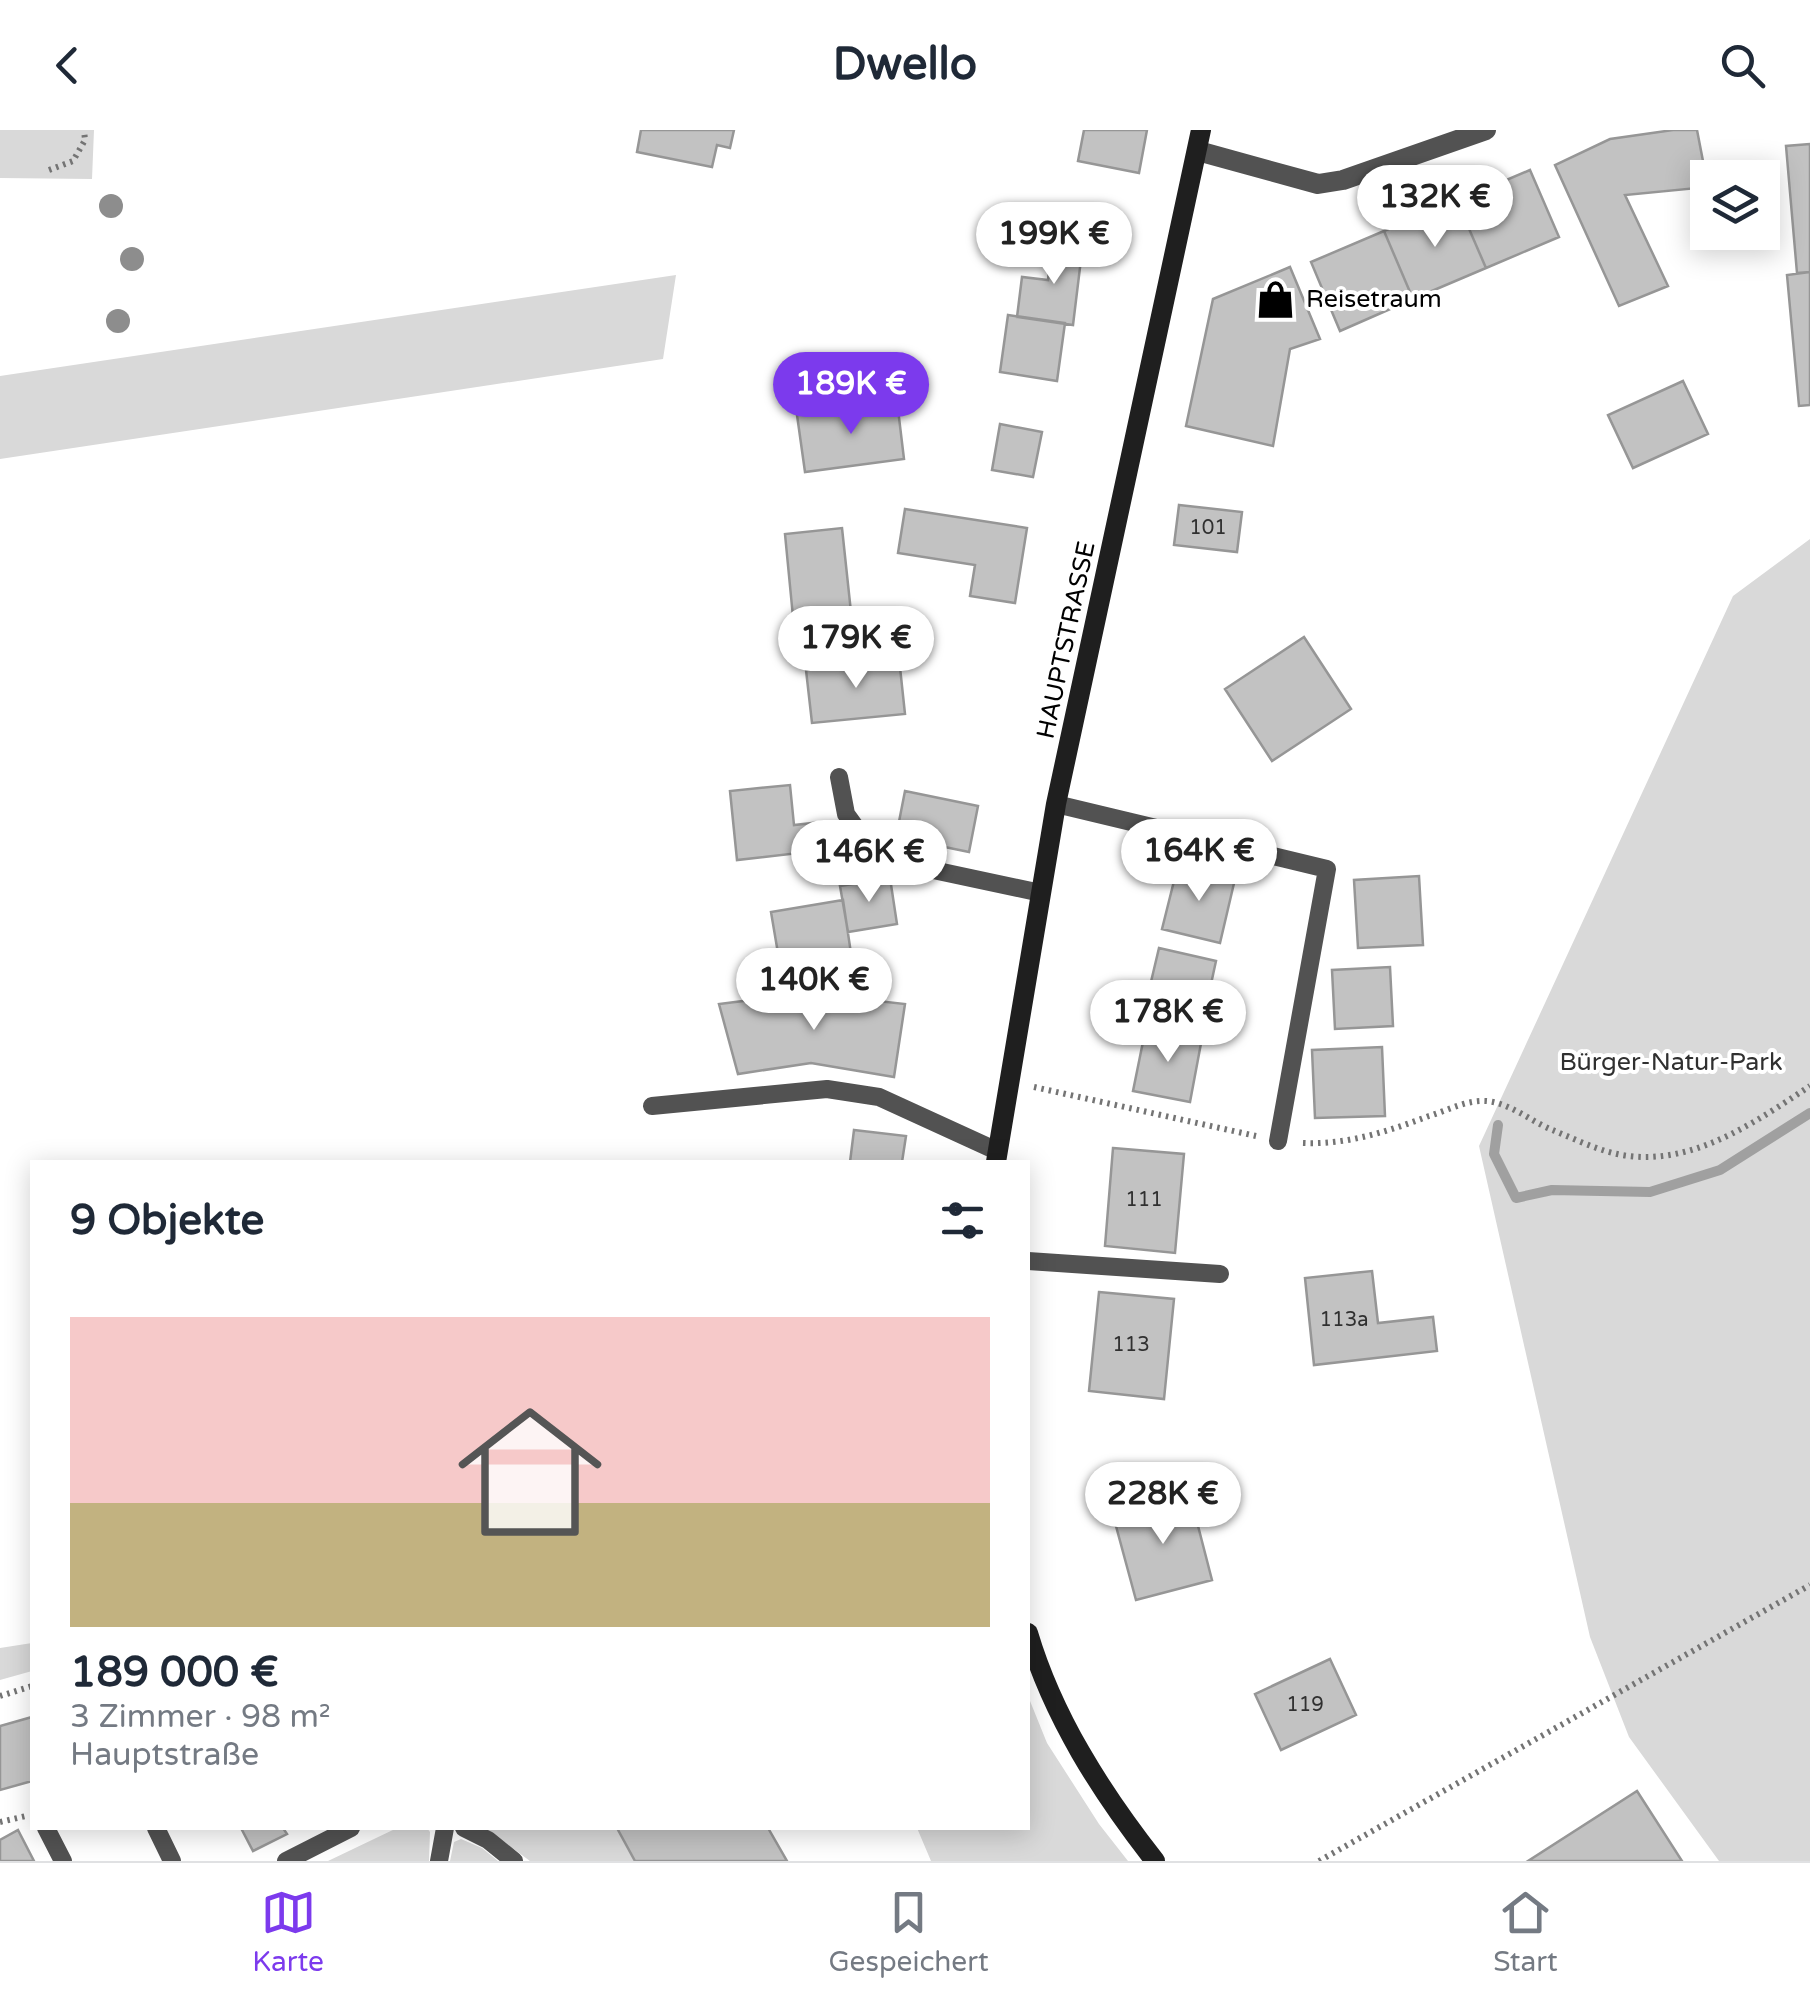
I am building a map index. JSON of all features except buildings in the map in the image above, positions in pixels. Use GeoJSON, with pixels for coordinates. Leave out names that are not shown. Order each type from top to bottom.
{"type":"FeatureCollection","features":[{"type":"Feature","properties":{"kind":"street"},"geometry":{"type":"LineString","coordinates":[[1199,140],[1318,184],[1343,180],[1486,130]]}},
{"type":"Feature","properties":{"kind":"street","name":"HAUPTSTRASSE"},"geometry":{"type":"LineString","coordinates":[[996,1157],[1056,804],[1199,140]]}},
{"type":"Feature","properties":{"kind":"street"},"geometry":{"type":"LineString","coordinates":[[1030,1638],[1070,1737],[1118,1814],[1154,1861]]}},
{"type":"Feature","properties":{"kind":"lane"},"geometry":{"type":"LineString","coordinates":[[839,777],[846,814],[864,839],[891,861],[1041,893]]}},
{"type":"Feature","properties":{"kind":"lane"},"geometry":{"type":"LineString","coordinates":[[1056,804],[1327,869],[1278,1141]]}},
{"type":"Feature","properties":{"kind":"lane"},"geometry":{"type":"LineString","coordinates":[[652,1106],[827,1089],[880,1097],[996,1157]]}},
{"type":"Feature","properties":{"kind":"lane"},"geometry":{"type":"LineString","coordinates":[[1030,1261],[1220,1274]]}},
{"type":"Feature","properties":{"kind":"lane"},"geometry":{"type":"LineString","coordinates":[[47,1830],[64,1861]]}},
{"type":"Feature","properties":{"kind":"lane"},"geometry":{"type":"LineString","coordinates":[[157,1830],[172,1861]]}},
{"type":"Feature","properties":{"kind":"lane"},"geometry":{"type":"LineString","coordinates":[[286,1861],[348,1830]]}},
{"type":"Feature","properties":{"kind":"lane"},"geometry":{"type":"LineString","coordinates":[[438,1861],[445,1830]]}},
{"type":"Feature","properties":{"kind":"lane"},"geometry":{"type":"LineString","coordinates":[[468,1830],[514,1861]]}},
{"type":"Feature","properties":{"kind":"path"},"geometry":{"type":"LineString","coordinates":[[49,170],[73,162],[85,140],[84,130]]}},
{"type":"Feature","properties":{"kind":"path"},"geometry":{"type":"LineString","coordinates":[[1009,1081],[1278,1141],[1314,1143],[1351,1140],[1484,1100],[1592,1146],[1628,1156],[1662,1157],[1740,1130],[1810,1086]]}},
{"type":"Feature","properties":{"kind":"path"},"geometry":{"type":"LineString","coordinates":[[1319,1861],[1810,1584]]}},
{"type":"Feature","properties":{"kind":"path"},"geometry":{"type":"LineString","coordinates":[[0,1696],[30,1687]]}},
{"type":"Feature","properties":{"kind":"path"},"geometry":{"type":"LineString","coordinates":[[0,1822],[30,1816]]}},
{"type":"Feature","properties":{"kind":"green space"},"geometry":{"type":"Polygon","coordinates":[[[0,130],[94,130],[92,179],[0,178],[0,130]]]}},
{"type":"Feature","properties":{"kind":"green space"},"geometry":{"type":"Polygon","coordinates":[[[676,275],[663,359],[0,459],[0,376],[676,275]]]}},
{"type":"Feature","properties":{"kind":"green space","name":"Bürger-Natur-Park"},"geometry":{"type":"Polygon","coordinates":[[[1810,539],[1810,1861],[1719,1861],[1629,1737],[1590,1637],[1479,1146],[1733,596],[1810,539]]]}},
{"type":"Feature","properties":{"kind":"green space"},"geometry":{"type":"Polygon","coordinates":[[[30,1643],[30,1672],[0,1680],[0,1648],[30,1643]]]}},
{"type":"Feature","properties":{"kind":"green space"},"geometry":{"type":"Polygon","coordinates":[[[1030,1701],[1047,1743],[1128,1861],[931,1861],[918,1830],[1030,1830],[1030,1701]]]}},
{"type":"Feature","properties":{"kind":"green space"},"geometry":{"type":"Polygon","coordinates":[[[393,1830],[430,1832],[429,1861],[328,1861],[393,1830]]]}},
{"type":"Feature","properties":{"kind":"green space"},"geometry":{"type":"Polygon","coordinates":[[[488,1830],[618,1830],[635,1861],[530,1861],[488,1830]]]}},
{"type":"Feature","properties":{"kind":"green space"},"geometry":{"type":"Polygon","coordinates":[[[461,1839],[498,1861],[450,1861],[454,1842],[461,1839]]]}},
{"type":"Feature","properties":{"kind":"waterway"},"geometry":{"type":"LineString","coordinates":[[1498,1125],[1494,1154],[1516,1198],[1552,1190],[1650,1192],[1720,1170],[1810,1113]]}},
{"type":"Feature","properties":{"kind":"place","name":"Reisetraum"},"geometry":{"type":"Point","coordinates":[1276,299]}}]}
